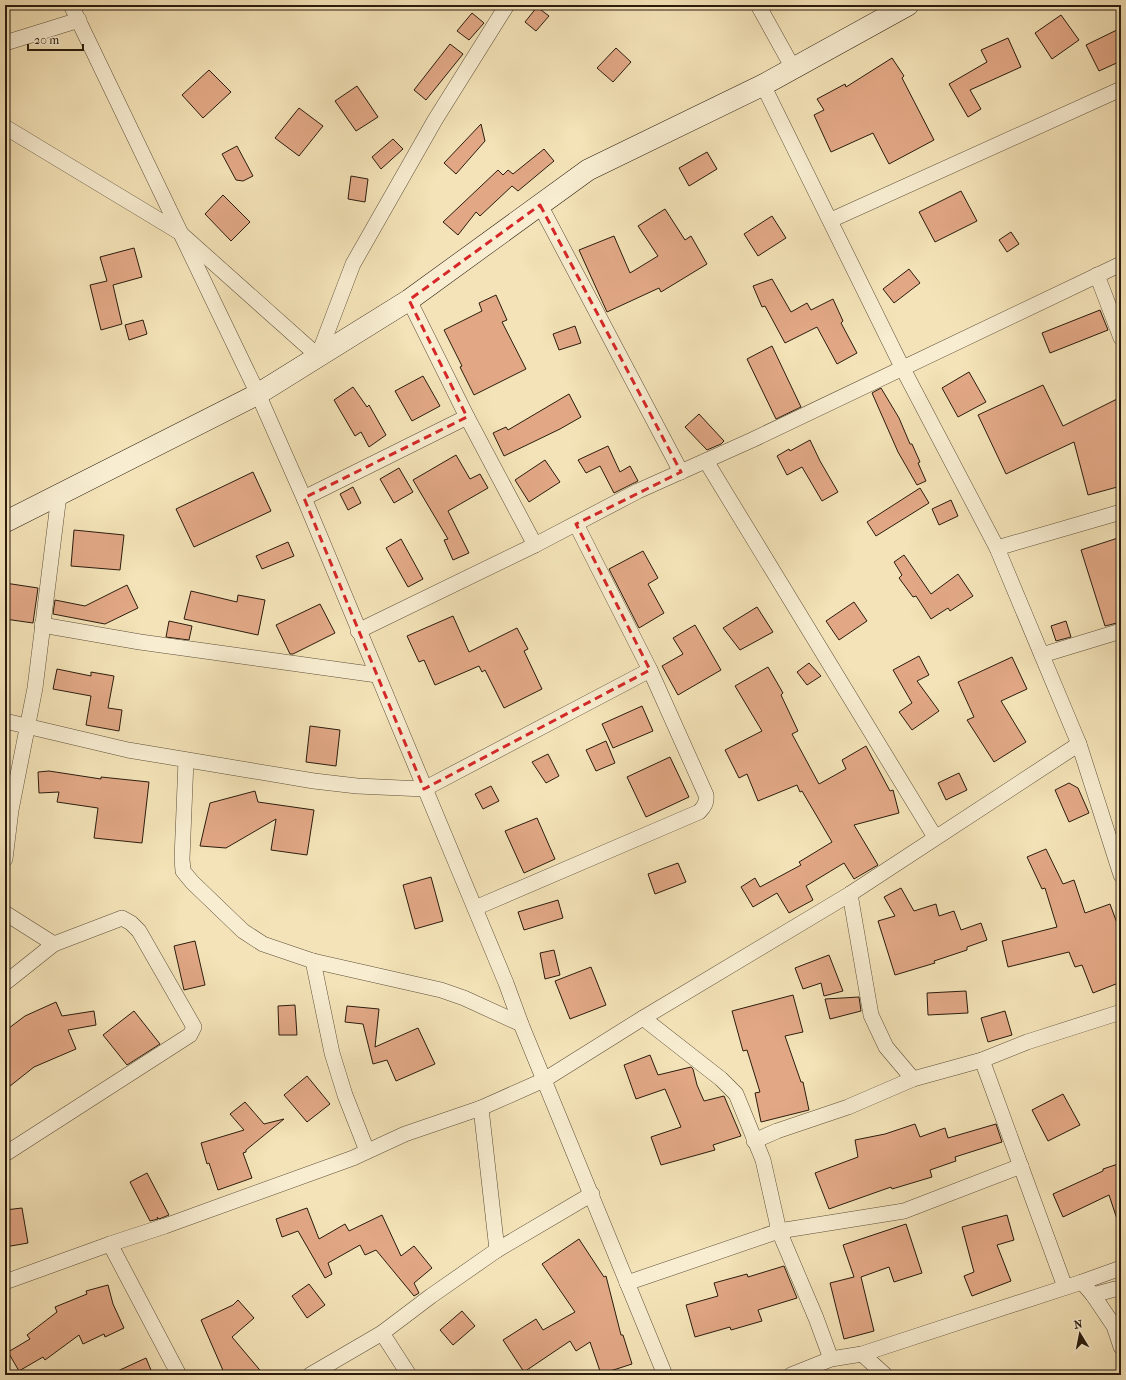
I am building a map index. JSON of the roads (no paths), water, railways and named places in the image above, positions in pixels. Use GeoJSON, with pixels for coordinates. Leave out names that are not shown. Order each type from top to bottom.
{"type":"FeatureCollection","features":[{"type":"Feature","properties":{"kind":"main road"},"geometry":{"type":"LineString","coordinates":[[5,522],[258,394],[409,300],[588,170],[763,85],[908,5]]}},
{"type":"Feature","properties":{"kind":"street"},"geometry":{"type":"LineString","coordinates":[[71,5],[258,394],[304,498],[358,631],[506,983],[521,1024],[665,1375]]}},
{"type":"Feature","properties":{"kind":"street"},"geometry":{"type":"LineString","coordinates":[[5,127],[179,232],[318,356],[353,264],[435,120],[507,5]]}},
{"type":"Feature","properties":{"kind":"street"},"geometry":{"type":"LineString","coordinates":[[758,5],[793,68]]}},
{"type":"Feature","properties":{"kind":"street"},"geometry":{"type":"LineString","coordinates":[[5,43],[79,20]]}},
{"type":"Feature","properties":{"kind":"street"},"geometry":{"type":"LineString","coordinates":[[763,85],[831,220],[903,369],[997,548],[1079,744],[1121,875]]}},
{"type":"Feature","properties":{"kind":"street"},"geometry":{"type":"LineString","coordinates":[[831,220],[1121,89]]}},
{"type":"Feature","properties":{"kind":"street"},"geometry":{"type":"LineString","coordinates":[[540,205],[681,472]]}},
{"type":"Feature","properties":{"kind":"street"},"geometry":{"type":"LineString","coordinates":[[358,631],[535,545],[638,491],[903,369],[1121,264]]}},
{"type":"Feature","properties":{"kind":"street"},"geometry":{"type":"LineString","coordinates":[[1097,275],[1121,338]]}},
{"type":"Feature","properties":{"kind":"street"},"geometry":{"type":"LineString","coordinates":[[409,300],[467,417],[535,545]]}},
{"type":"Feature","properties":{"kind":"street"},"geometry":{"type":"LineString","coordinates":[[304,498],[467,417]]}},
{"type":"Feature","properties":{"kind":"street"},"geometry":{"type":"LineString","coordinates":[[706,461],[935,837]]}},
{"type":"Feature","properties":{"kind":"street"},"geometry":{"type":"LineString","coordinates":[[5,859],[11,810],[35,688],[60,495]]}},
{"type":"Feature","properties":{"kind":"street"},"geometry":{"type":"LineString","coordinates":[[997,548],[1121,512]]}},
{"type":"Feature","properties":{"kind":"street"},"geometry":{"type":"LineString","coordinates":[[475,908],[699,812],[704,807],[707,800],[650,670],[576,524]]}},
{"type":"Feature","properties":{"kind":"street"},"geometry":{"type":"LineString","coordinates":[[42,625],[140,642],[377,674]]}},
{"type":"Feature","properties":{"kind":"street"},"geometry":{"type":"LineString","coordinates":[[1042,655],[1121,631]]}},
{"type":"Feature","properties":{"kind":"street"},"geometry":{"type":"LineString","coordinates":[[5,721],[128,750],[186,760],[329,783],[357,786],[424,789],[650,670]]}},
{"type":"Feature","properties":{"kind":"street"},"geometry":{"type":"LineString","coordinates":[[5,1282],[110,1244],[166,1226],[353,1158],[405,1134],[481,1108],[544,1080],[643,1018],[850,894],[1079,744]]}},
{"type":"Feature","properties":{"kind":"street"},"geometry":{"type":"LineString","coordinates":[[186,760],[182,859],[183,872],[243,931],[263,944],[313,961],[440,990],[464,998],[521,1024]]}},
{"type":"Feature","properties":{"kind":"street"},"geometry":{"type":"LineString","coordinates":[[850,894],[871,1015],[886,1047],[913,1079]]}},
{"type":"Feature","properties":{"kind":"street"},"geometry":{"type":"LineString","coordinates":[[5,913],[54,944]]}},
{"type":"Feature","properties":{"kind":"street"},"geometry":{"type":"LineString","coordinates":[[5,983],[54,944],[122,918],[131,923],[139,931],[194,1027],[190,1035],[5,1154]]}},
{"type":"Feature","properties":{"kind":"street"},"geometry":{"type":"LineString","coordinates":[[313,961],[332,1053],[345,1094],[367,1151]]}},
{"type":"Feature","properties":{"kind":"street"},"geometry":{"type":"LineString","coordinates":[[754,1141],[777,1131],[848,1107],[913,1079],[982,1060],[1027,1042],[1121,1012]]}},
{"type":"Feature","properties":{"kind":"street"},"geometry":{"type":"LineString","coordinates":[[643,1018],[721,1079],[736,1094],[763,1160],[779,1231],[819,1325],[831,1359]]}},
{"type":"Feature","properties":{"kind":"street"},"geometry":{"type":"LineString","coordinates":[[982,1060],[1065,1287]]}},
{"type":"Feature","properties":{"kind":"street"},"geometry":{"type":"LineString","coordinates":[[481,1108],[497,1250]]}},
{"type":"Feature","properties":{"kind":"street"},"geometry":{"type":"LineString","coordinates":[[627,1283],[779,1231],[904,1211],[1021,1166]]}},
{"type":"Feature","properties":{"kind":"street"},"geometry":{"type":"LineString","coordinates":[[310,1375],[382,1333],[431,1296],[497,1250],[592,1194]]}},
{"type":"Feature","properties":{"kind":"street"},"geometry":{"type":"LineString","coordinates":[[110,1244],[180,1375]]}},
{"type":"Feature","properties":{"kind":"street"},"geometry":{"type":"LineString","coordinates":[[791,1375],[831,1359],[862,1354],[1121,1268]]}},
{"type":"Feature","properties":{"kind":"street"},"geometry":{"type":"LineString","coordinates":[[1082,1282],[1093,1295],[1114,1326],[1121,1347]]}},
{"type":"Feature","properties":{"kind":"street"},"geometry":{"type":"LineString","coordinates":[[1093,1295],[1121,1289]]}},
{"type":"Feature","properties":{"kind":"street"},"geometry":{"type":"LineString","coordinates":[[382,1333],[409,1375]]}},
{"type":"Feature","properties":{"kind":"street"},"geometry":{"type":"LineString","coordinates":[[862,1354],[885,1375]]}}]}
